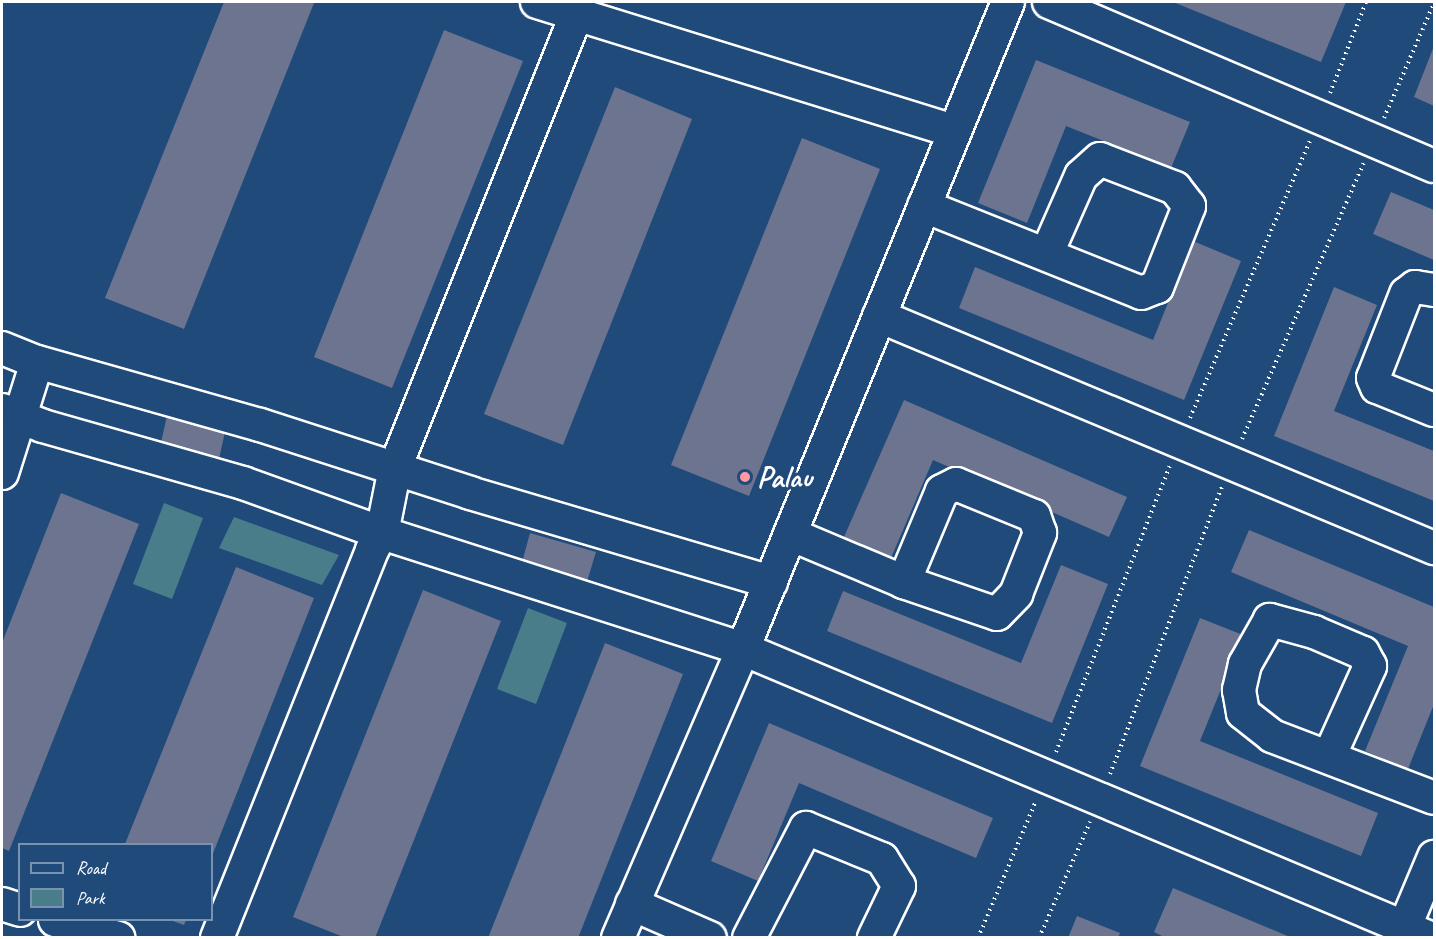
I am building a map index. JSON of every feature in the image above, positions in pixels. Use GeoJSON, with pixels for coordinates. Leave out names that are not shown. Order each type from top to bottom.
{"type":"FeatureCollection","features":[{"type":"Feature","properties":{"kind":"street"},"geometry":{"type":"LineString","coordinates":[[537,2],[955,131]]}},
{"type":"Feature","properties":{"kind":"street"},"geometry":{"type":"LineString","coordinates":[[618,938],[771,582],[1008,2]]}},
{"type":"Feature","properties":{"kind":"street"},"geometry":{"type":"LineString","coordinates":[[1049,2],[1434,166]]}},
{"type":"Feature","properties":{"kind":"street"},"geometry":{"type":"LineString","coordinates":[[217,938],[372,550],[382,533],[395,468],[577,14]]}},
{"type":"Feature","properties":{"kind":"street"},"geometry":{"type":"LineString","coordinates":[[924,206],[1047,253],[1141,293],[1157,287],[1190,206],[1175,188],[1100,159],[1081,176],[1047,253]]}},
{"type":"Feature","properties":{"kind":"street"},"geometry":{"type":"LineString","coordinates":[[1434,290],[1415,287],[1406,294],[1373,378],[1377,387],[1434,410]]}},
{"type":"Feature","properties":{"kind":"street"},"geometry":{"type":"LineString","coordinates":[[879,316],[1434,548]]}},
{"type":"Feature","properties":{"kind":"street"},"geometry":{"type":"LineString","coordinates":[[2,348],[37,362],[260,425],[771,582]]}},
{"type":"Feature","properties":{"kind":"street"},"geometry":{"type":"LineString","coordinates":[[2,473],[11,414],[37,362]]}},
{"type":"Feature","properties":{"kind":"street"},"geometry":{"type":"LineString","coordinates":[[11,414],[43,426],[243,483],[382,533],[743,649],[1412,934],[1434,857]]}},
{"type":"Feature","properties":{"kind":"street"},"geometry":{"type":"LineString","coordinates":[[790,534],[904,582],[997,614],[1016,594],[1041,533],[1035,516],[956,484],[942,491],[904,582]]}},
{"type":"Feature","properties":{"kind":"street"},"geometry":{"type":"LineString","coordinates":[[1329,758],[1370,666],[1363,653],[1314,632],[1270,620],[1245,664],[1239,690],[1243,713],[1272,736],[1329,758],[1434,798]]}},
{"type":"Feature","properties":{"kind":"street"},"geometry":{"type":"LineString","coordinates":[[749,938],[806,828],[882,860],[899,886],[874,938]]}},
{"type":"Feature","properties":{"kind":"street"},"geometry":{"type":"LineString","coordinates":[[2,904],[18,909]]}},
{"type":"Feature","properties":{"kind":"street"},"geometry":{"type":"LineString","coordinates":[[632,904],[710,938]]}},
{"type":"Feature","properties":{"kind":"street"},"geometry":{"type":"LineString","coordinates":[[58,921],[118,938]]}},
{"type":"Feature","properties":{"kind":"green space"},"geometry":{"type":"Polygon","coordinates":[[[164,503],[203,518],[172,599],[133,584],[164,503]]]}},
{"type":"Feature","properties":{"kind":"green space"},"geometry":{"type":"Polygon","coordinates":[[[234,517],[339,555],[322,585],[219,548],[234,517]]]}},
{"type":"Feature","properties":{"kind":"green space"},"geometry":{"type":"Polygon","coordinates":[[[528,608],[567,623],[536,704],[497,689],[528,608]]]}},
{"type":"Feature","properties":{"kind":"building"},"geometry":{"type":"Polygon","coordinates":[[[224,2],[314,3],[184,329],[105,298],[224,2]]]}},
{"type":"Feature","properties":{"kind":"building"},"geometry":{"type":"Polygon","coordinates":[[[1173,2],[1346,2],[1321,62],[1173,2]]]}},
{"type":"Feature","properties":{"kind":"building"},"geometry":{"type":"Polygon","coordinates":[[[444,30],[523,61],[392,388],[314,357],[444,30]]]}},
{"type":"Feature","properties":{"kind":"building"},"geometry":{"type":"Polygon","coordinates":[[[1434,46],[1434,106],[1414,97],[1434,46]]]}},
{"type":"Feature","properties":{"kind":"building"},"geometry":{"type":"Polygon","coordinates":[[[1036,60],[1190,122],[1171,168],[1066,126],[1027,223],[978,203],[1036,60]]]}},
{"type":"Feature","properties":{"kind":"building"},"geometry":{"type":"Polygon","coordinates":[[[615,87],[692,119],[563,445],[484,414],[615,87]]]}},
{"type":"Feature","properties":{"kind":"building"},"geometry":{"type":"Polygon","coordinates":[[[802,138],[880,169],[749,496],[671,465],[802,138]]]}},
{"type":"Feature","properties":{"kind":"building"},"geometry":{"type":"Polygon","coordinates":[[[1391,192],[1434,210],[1434,260],[1373,234],[1391,192]]]}},
{"type":"Feature","properties":{"kind":"building"},"geometry":{"type":"Polygon","coordinates":[[[1193,241],[1241,261],[1184,400],[959,308],[975,267],[1153,340],[1193,241]]]}},
{"type":"Feature","properties":{"kind":"building"},"geometry":{"type":"Polygon","coordinates":[[[1334,287],[1377,305],[1334,411],[1434,451],[1434,501],[1274,436],[1334,287]]]}},
{"type":"Feature","properties":{"kind":"building"},"geometry":{"type":"Polygon","coordinates":[[[904,400],[1127,497],[1109,537],[933,460],[891,558],[844,537],[904,400]]]}},
{"type":"Feature","properties":{"kind":"building"},"geometry":{"type":"Polygon","coordinates":[[[167,416],[225,432],[217,468],[159,451],[167,416]]]}},
{"type":"Feature","properties":{"kind":"building"},"geometry":{"type":"Polygon","coordinates":[[[61,493],[139,524],[9,851],[2,848],[2,643],[61,493]]]}},
{"type":"Feature","properties":{"kind":"building"},"geometry":{"type":"Polygon","coordinates":[[[1249,530],[1434,607],[1434,704],[1408,769],[1365,751],[1408,646],[1231,572],[1249,530]]]}},
{"type":"Feature","properties":{"kind":"building"},"geometry":{"type":"Polygon","coordinates":[[[530,533],[596,552],[585,588],[521,566],[530,533]]]}},
{"type":"Feature","properties":{"kind":"building"},"geometry":{"type":"Polygon","coordinates":[[[1061,565],[1108,584],[1052,723],[827,631],[843,591],[1021,663],[1061,565]]]}},
{"type":"Feature","properties":{"kind":"building"},"geometry":{"type":"Polygon","coordinates":[[[236,567],[314,598],[213,853],[213,843],[125,843],[236,567]]]}},
{"type":"Feature","properties":{"kind":"building"},"geometry":{"type":"Polygon","coordinates":[[[423,590],[501,621],[375,938],[346,938],[293,917],[423,590]]]}},
{"type":"Feature","properties":{"kind":"building"},"geometry":{"type":"Polygon","coordinates":[[[1200,618],[1243,635],[1200,741],[1378,813],[1361,856],[1140,766],[1200,618]]]}},
{"type":"Feature","properties":{"kind":"building"},"geometry":{"type":"Polygon","coordinates":[[[605,643],[683,674],[578,938],[488,938],[605,643]]]}},
{"type":"Feature","properties":{"kind":"building"},"geometry":{"type":"Polygon","coordinates":[[[769,723],[993,818],[976,858],[799,783],[758,881],[711,861],[769,723]]]}},
{"type":"Feature","properties":{"kind":"building"},"geometry":{"type":"Polygon","coordinates":[[[1173,888],[1290,938],[1166,938],[1154,932],[1173,888]]]}},
{"type":"Feature","properties":{"kind":"building"},"geometry":{"type":"Polygon","coordinates":[[[1077,916],[1120,933],[1118,938],[1068,938],[1077,916]]]}},
{"type":"Feature","properties":{"kind":"building"},"geometry":{"type":"Polygon","coordinates":[[[173,921],[186,921],[184,925],[173,921]]]}},
{"type":"Feature","properties":{"kind":"place","name":"Palau"},"geometry":{"type":"Point","coordinates":[745,477]}}]}
